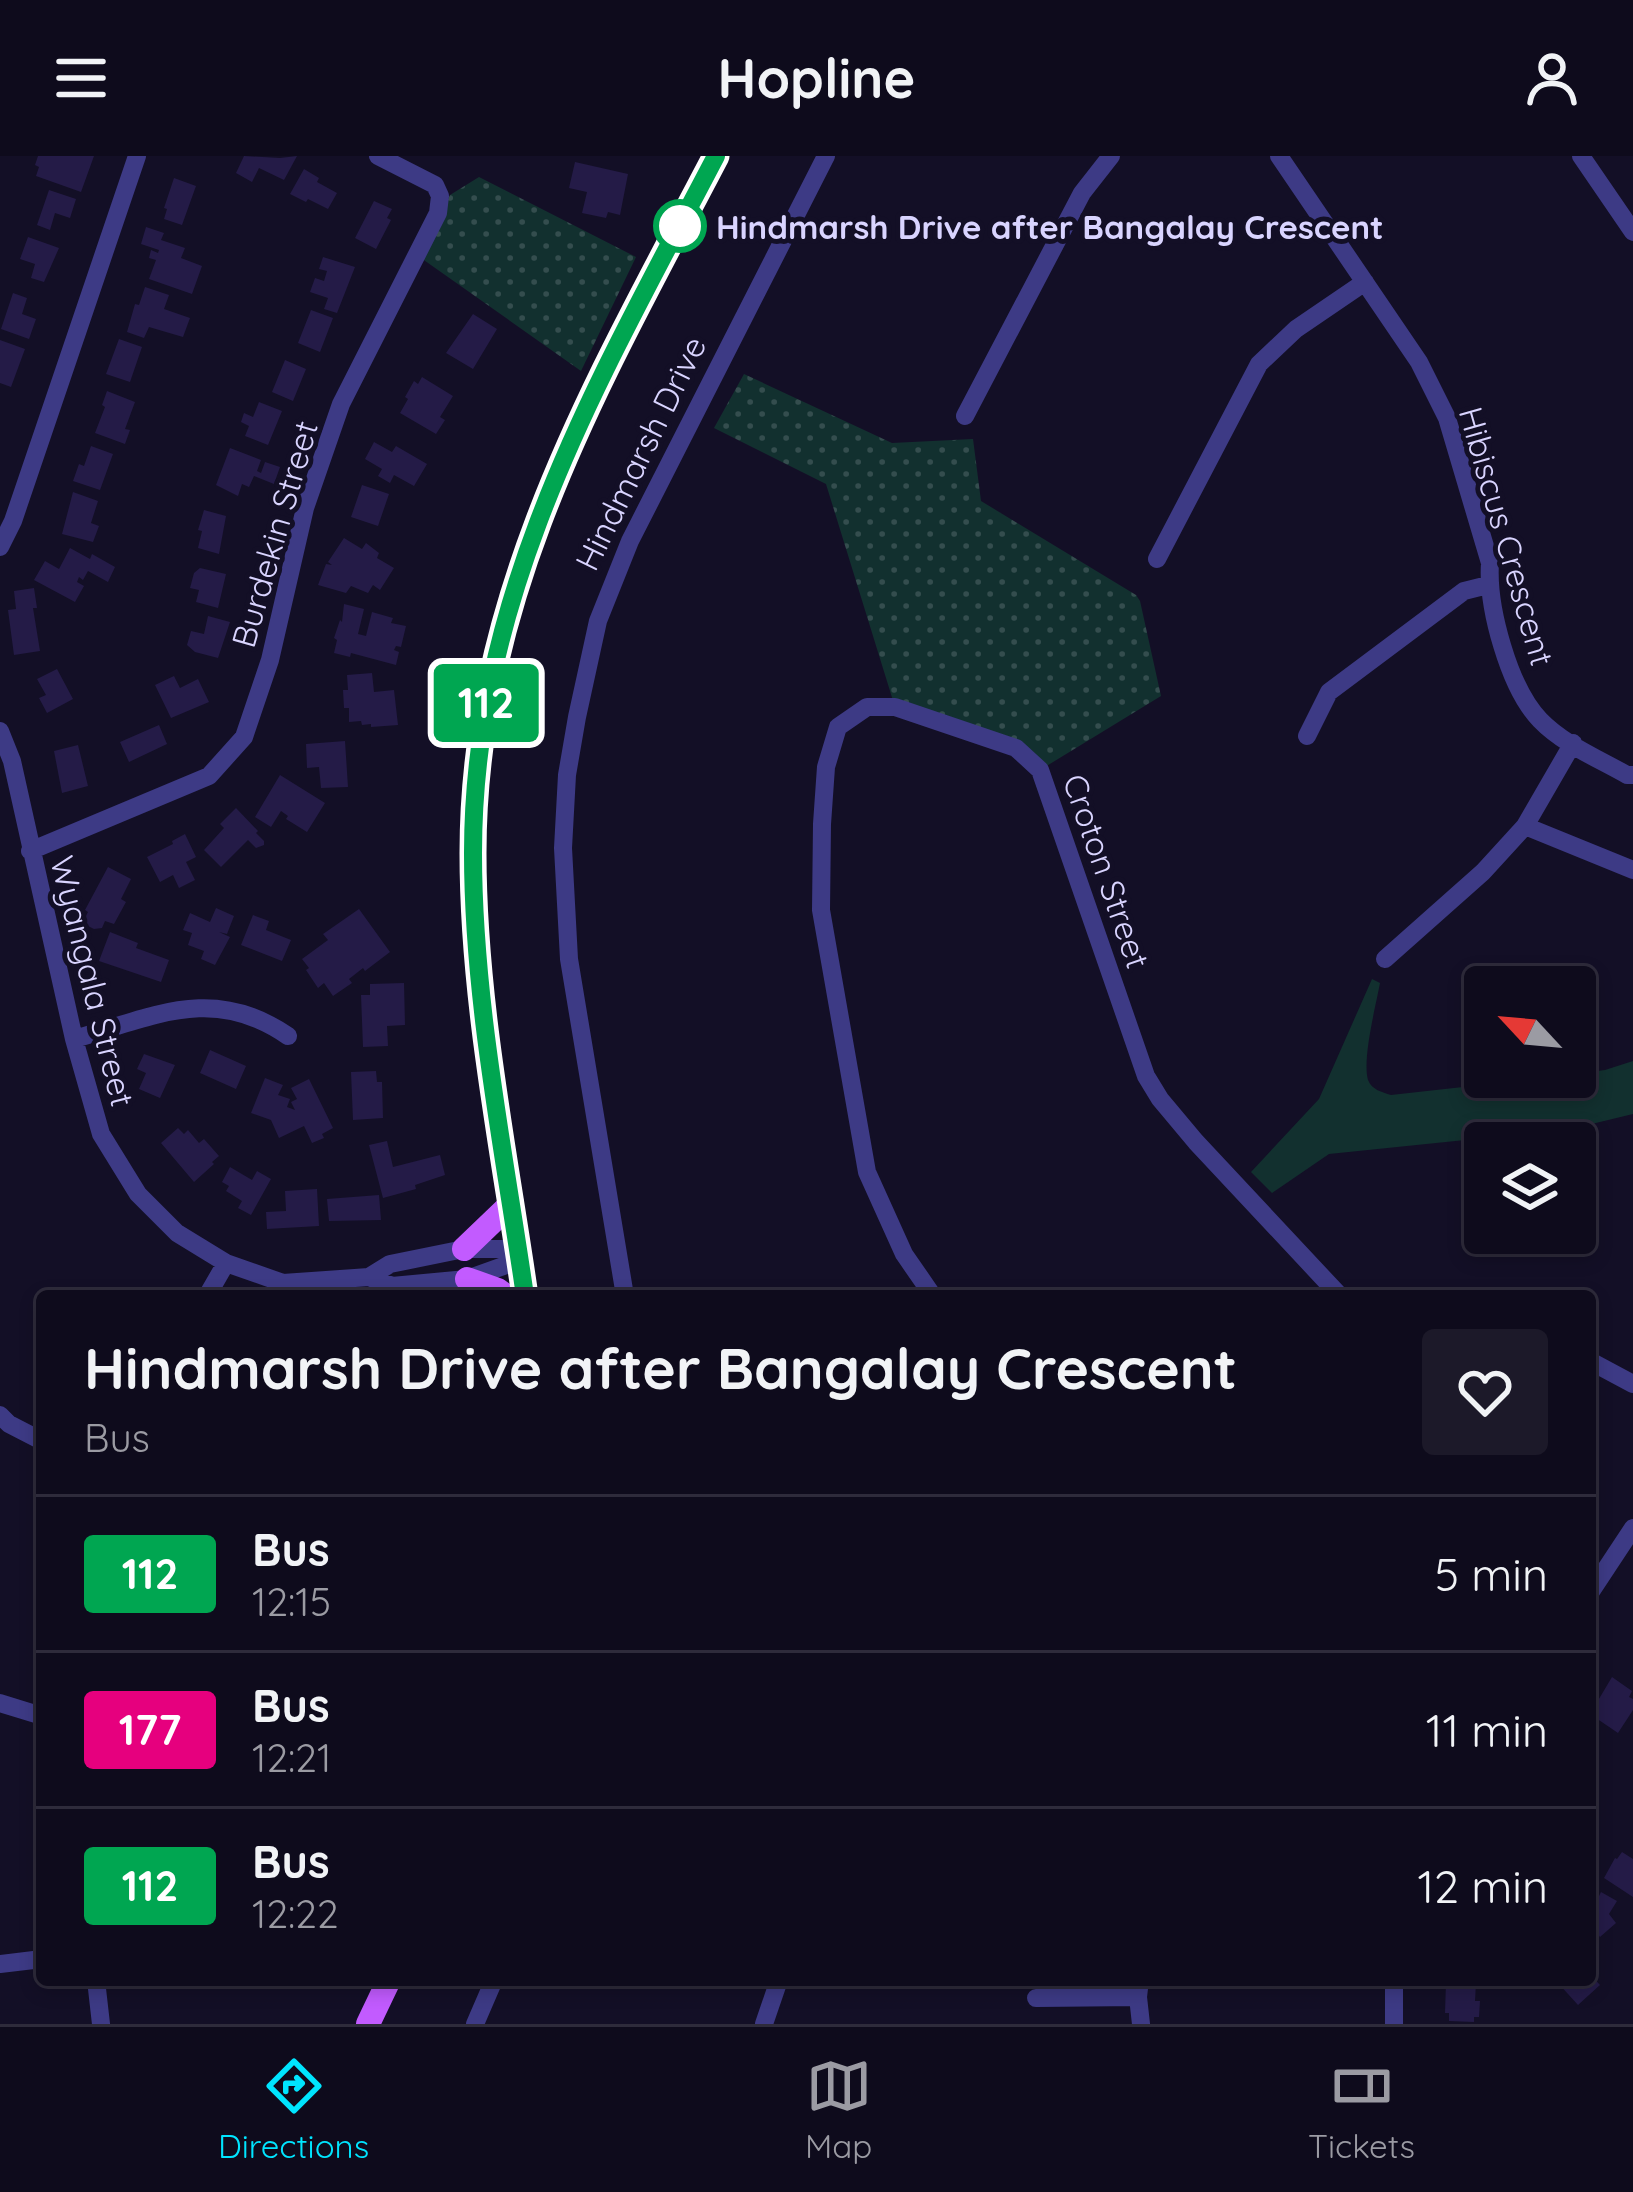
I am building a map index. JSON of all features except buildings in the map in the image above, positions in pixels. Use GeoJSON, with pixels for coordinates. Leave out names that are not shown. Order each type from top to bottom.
{"type":"FeatureCollection","features":[{"type":"Feature","properties":{"kind":"main road","name":"Hindmarsh Drive"},"geometry":{"type":"LineString","coordinates":[[524,1290],[476,934],[473,851],[488,687],[507,607],[566,452],[716,156]]}},
{"type":"Feature","properties":{"kind":"main road"},"geometry":{"type":"LineString","coordinates":[[464,1249],[512,1203]]}},
{"type":"Feature","properties":{"kind":"main road"},"geometry":{"type":"LineString","coordinates":[[467,1279],[500,1290]]}},
{"type":"Feature","properties":{"kind":"main road"},"geometry":{"type":"LineString","coordinates":[[368,2024],[386,1986]]}},
{"type":"Feature","properties":{"kind":"street"},"geometry":{"type":"LineString","coordinates":[[0,547],[137,156]]}},
{"type":"Feature","properties":{"kind":"street","name":"Burdekin Street"},"geometry":{"type":"LineString","coordinates":[[30,851],[209,776],[244,737],[270,660],[304,508],[341,404],[438,213],[440,196],[435,184],[378,156]]}},
{"type":"Feature","properties":{"kind":"street","name":"Hindmarsh Drive"},"geometry":{"type":"LineString","coordinates":[[624,1290],[569,958],[563,848],[567,775],[598,621],[629,541],[826,156]]}},
{"type":"Feature","properties":{"kind":"street"},"geometry":{"type":"LineString","coordinates":[[964,416],[1082,193],[1111,156]]}},
{"type":"Feature","properties":{"kind":"street","name":"Hibiscus Crescent"},"geometry":{"type":"LineString","coordinates":[[1279,156],[1419,362],[1448,418],[1490,563],[1488,585],[1505,652],[1522,695],[1541,722],[1633,775]]}},
{"type":"Feature","properties":{"kind":"street"},"geometry":{"type":"LineString","coordinates":[[1581,156],[1633,232]]}},
{"type":"Feature","properties":{"kind":"street"},"geometry":{"type":"LineString","coordinates":[[1157,559],[1259,364],[1296,329],[1365,282]]}},
{"type":"Feature","properties":{"kind":"street"},"geometry":{"type":"LineString","coordinates":[[1307,736],[1329,692],[1464,591],[1488,585]]}},
{"type":"Feature","properties":{"kind":"street","name":"Croton Street"},"geometry":{"type":"LineString","coordinates":[[929,1290],[904,1254],[867,1172],[821,910],[826,767],[838,727],[867,707],[896,706],[1008,744],[1040,770],[1146,1076],[1196,1142],[1334,1290]]}},
{"type":"Feature","properties":{"kind":"street","name":"Wyangala Street"},"geometry":{"type":"LineString","coordinates":[[0,731],[12,761],[74,1039],[101,1134],[138,1194],[177,1233],[226,1263],[283,1283],[369,1277],[392,1286],[467,1279],[520,1260]]}},
{"type":"Feature","properties":{"kind":"street"},"geometry":{"type":"LineString","coordinates":[[1385,959],[1484,872],[1525,826],[1573,743]]}},
{"type":"Feature","properties":{"kind":"street"},"geometry":{"type":"LineString","coordinates":[[1525,826],[1633,870]]}},
{"type":"Feature","properties":{"kind":"street"},"geometry":{"type":"LineString","coordinates":[[74,1039],[192,1006],[222,1007],[266,1020],[288,1036]]}},
{"type":"Feature","properties":{"kind":"street","name":"Wyangala Street"},"geometry":{"type":"LineString","coordinates":[[369,1277],[390,1264],[464,1249],[503,1249],[520,1260]]}},
{"type":"Feature","properties":{"kind":"street"},"geometry":{"type":"LineString","coordinates":[[211,1290],[226,1263]]}},
{"type":"Feature","properties":{"kind":"street"},"geometry":{"type":"LineString","coordinates":[[1596,1364],[1633,1384]]}},
{"type":"Feature","properties":{"kind":"street"},"geometry":{"type":"LineString","coordinates":[[0,1415],[36,1438]]}},
{"type":"Feature","properties":{"kind":"street"},"geometry":{"type":"LineString","coordinates":[[1596,1584],[1633,1528]]}},
{"type":"Feature","properties":{"kind":"street"},"geometry":{"type":"LineString","coordinates":[[0,1703],[36,1714]]}},
{"type":"Feature","properties":{"kind":"street"},"geometry":{"type":"LineString","coordinates":[[0,1964],[36,1960]]}},
{"type":"Feature","properties":{"kind":"street"},"geometry":{"type":"LineString","coordinates":[[97,1986],[100,2024]]}},
{"type":"Feature","properties":{"kind":"street"},"geometry":{"type":"LineString","coordinates":[[475,2024],[491,1986]]}},
{"type":"Feature","properties":{"kind":"street"},"geometry":{"type":"LineString","coordinates":[[764,2024],[777,1986]]}},
{"type":"Feature","properties":{"kind":"street"},"geometry":{"type":"LineString","coordinates":[[1394,1986],[1394,2024]]}},
{"type":"Feature","properties":{"kind":"street"},"geometry":{"type":"LineString","coordinates":[[1036,1998],[1139,1989],[1141,2024]]}},
{"type":"Feature","properties":{"kind":"green space"},"geometry":{"type":"Polygon","coordinates":[[[479,177],[636,257],[581,371],[421,258],[450,195],[479,177]]]}},
{"type":"Feature","properties":{"kind":"green space"},"geometry":{"type":"Polygon","coordinates":[[[744,374],[892,443],[973,439],[981,501],[1136,595],[1161,696],[1040,770],[1033,760],[895,707],[826,484],[714,428],[744,374]]]}},
{"type":"Feature","properties":{"kind":"green space"},"geometry":{"type":"Polygon","coordinates":[[[1372,979],[1380,983],[1368,1046],[1368,1080],[1391,1095],[1464,1087],[1464,1098],[1596,1098],[1596,1071],[1633,1061],[1633,1114],[1596,1123],[1464,1122],[1464,1140],[1329,1154],[1272,1193],[1251,1172],[1319,1099],[1372,979]]]}},
{"type":"Feature","properties":{"kind":"bus line","name":"112"},"geometry":{"type":"LineString","coordinates":[[524,1290],[476,934],[473,851],[488,687],[507,607],[566,452],[716,156]]}},
{"type":"Feature","properties":{"kind":"place","name":"Hindmarsh Drive after Bangalay Crescent"},"geometry":{"type":"Point","coordinates":[680,226]}}]}
